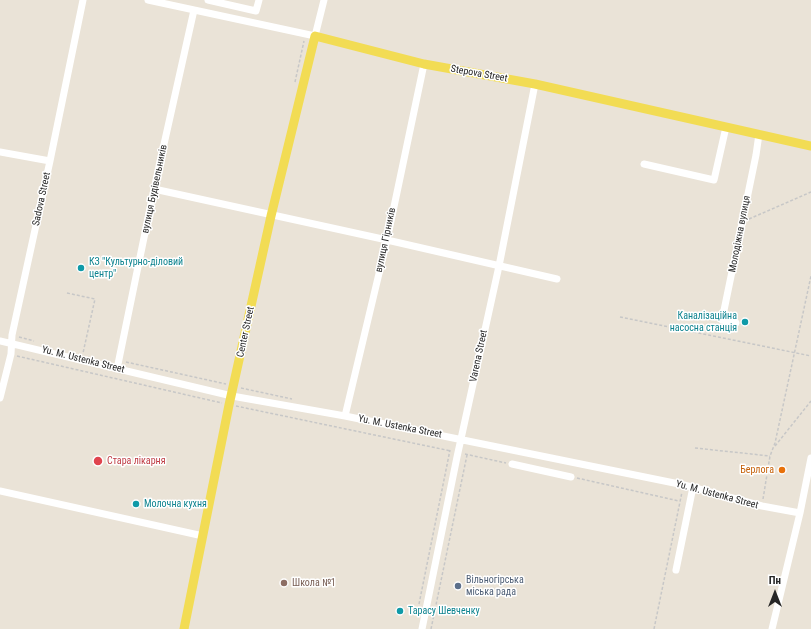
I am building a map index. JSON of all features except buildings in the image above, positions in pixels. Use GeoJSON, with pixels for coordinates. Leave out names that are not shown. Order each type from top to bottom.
{"type":"FeatureCollection","features":[{"type":"Feature","properties":{"kind":"main road","name":"Stepova Street"},"geometry":{"type":"LineString","coordinates":[[315,36],[424,64],[535,84],[811,146]]}},
{"type":"Feature","properties":{"kind":"main road","name":"Center Street"},"geometry":{"type":"LineString","coordinates":[[184,629],[271,216],[315,36]]}},
{"type":"Feature","properties":{"kind":"street","name":"Sadova Street"},"geometry":{"type":"LineString","coordinates":[[0,398],[11,354],[11,343],[50,161],[82,0]]}},
{"type":"Feature","properties":{"kind":"street","name":"Stepova Street"},"geometry":{"type":"LineString","coordinates":[[148,0],[179,3],[194,10],[315,36]]}},
{"type":"Feature","properties":{"kind":"street"},"geometry":{"type":"LineString","coordinates":[[208,0],[256,11],[259,0]]}},
{"type":"Feature","properties":{"kind":"street"},"geometry":{"type":"LineString","coordinates":[[315,36],[324,0]]}},
{"type":"Feature","properties":{"kind":"street","name":"вулиця Будівельників"},"geometry":{"type":"LineString","coordinates":[[117,369],[154,189],[194,10]]}},
{"type":"Feature","properties":{"kind":"street","name":"вулиця Гірників"},"geometry":{"type":"LineString","coordinates":[[345,416],[386,240],[424,64]]}},
{"type":"Feature","properties":{"kind":"street","name":"Varena Street"},"geometry":{"type":"LineString","coordinates":[[422,629],[458,452],[499,266],[535,84]]}},
{"type":"Feature","properties":{"kind":"street"},"geometry":{"type":"LineString","coordinates":[[644,164],[714,180],[726,127]]}},
{"type":"Feature","properties":{"kind":"street","name":"Молодіжна вулиця"},"geometry":{"type":"LineString","coordinates":[[736,323],[722,320],[759,134]]}},
{"type":"Feature","properties":{"kind":"street"},"geometry":{"type":"LineString","coordinates":[[0,152],[50,161]]}},
{"type":"Feature","properties":{"kind":"street"},"geometry":{"type":"LineString","coordinates":[[154,189],[557,279]]}},
{"type":"Feature","properties":{"kind":"street","name":"Yu. M. Ustenka Street"},"geometry":{"type":"LineString","coordinates":[[0,340],[232,396],[345,416],[684,485],[762,506],[800,513]]}},
{"type":"Feature","properties":{"kind":"street"},"geometry":{"type":"LineString","coordinates":[[772,629],[800,513],[811,458]]}},
{"type":"Feature","properties":{"kind":"street"},"geometry":{"type":"LineString","coordinates":[[512,464],[571,477]]}},
{"type":"Feature","properties":{"kind":"street"},"geometry":{"type":"LineString","coordinates":[[676,570],[693,488]]}},
{"type":"Feature","properties":{"kind":"street"},"geometry":{"type":"LineString","coordinates":[[0,491],[203,536]]}},
{"type":"Feature","properties":{"kind":"path"},"geometry":{"type":"LineString","coordinates":[[742,222],[811,192]]}},
{"type":"Feature","properties":{"kind":"path"},"geometry":{"type":"LineString","coordinates":[[762,506],[770,456],[774,447],[811,276]]}},
{"type":"Feature","properties":{"kind":"path"},"geometry":{"type":"LineString","coordinates":[[67,293],[95,299],[83,353]]}},
{"type":"Feature","properties":{"kind":"path"},"geometry":{"type":"LineString","coordinates":[[620,317],[811,356]]}},
{"type":"Feature","properties":{"kind":"path"},"geometry":{"type":"LineString","coordinates":[[11,354],[230,405],[512,464]]}},
{"type":"Feature","properties":{"kind":"path"},"geometry":{"type":"LineString","coordinates":[[774,447],[811,401]]}},
{"type":"Feature","properties":{"kind":"path"},"geometry":{"type":"LineString","coordinates":[[695,448],[770,456]]}},
{"type":"Feature","properties":{"kind":"path"},"geometry":{"type":"LineString","coordinates":[[418,610],[450,450]]}},
{"type":"Feature","properties":{"kind":"path"},"geometry":{"type":"LineString","coordinates":[[431,629],[468,454]]}},
{"type":"Feature","properties":{"kind":"path"},"geometry":{"type":"LineString","coordinates":[[571,477],[680,501]]}},
{"type":"Feature","properties":{"kind":"path"},"geometry":{"type":"LineString","coordinates":[[654,629],[684,485]]}},
{"type":"Feature","properties":{"kind":"place","name":"КЗ \"Культурно-діловий центр\""},"geometry":{"type":"Point","coordinates":[81,268]}},
{"type":"Feature","properties":{"kind":"place","name":"Каналізаційна насосна станція"},"geometry":{"type":"Point","coordinates":[745,322]}},
{"type":"Feature","properties":{"kind":"place","name":"Стара лікарня"},"geometry":{"type":"Point","coordinates":[98,461]}},
{"type":"Feature","properties":{"kind":"place","name":"Берлога"},"geometry":{"type":"Point","coordinates":[782,470]}},
{"type":"Feature","properties":{"kind":"place","name":"Молочна кухня"},"geometry":{"type":"Point","coordinates":[136,504]}},
{"type":"Feature","properties":{"kind":"place","name":"Школа №1"},"geometry":{"type":"Point","coordinates":[284,583]}},
{"type":"Feature","properties":{"kind":"place","name":"Вільногірська міська рада"},"geometry":{"type":"Point","coordinates":[458,586]}},
{"type":"Feature","properties":{"kind":"place","name":"Тарасу Шевченку"},"geometry":{"type":"Point","coordinates":[400,611]}}]}
